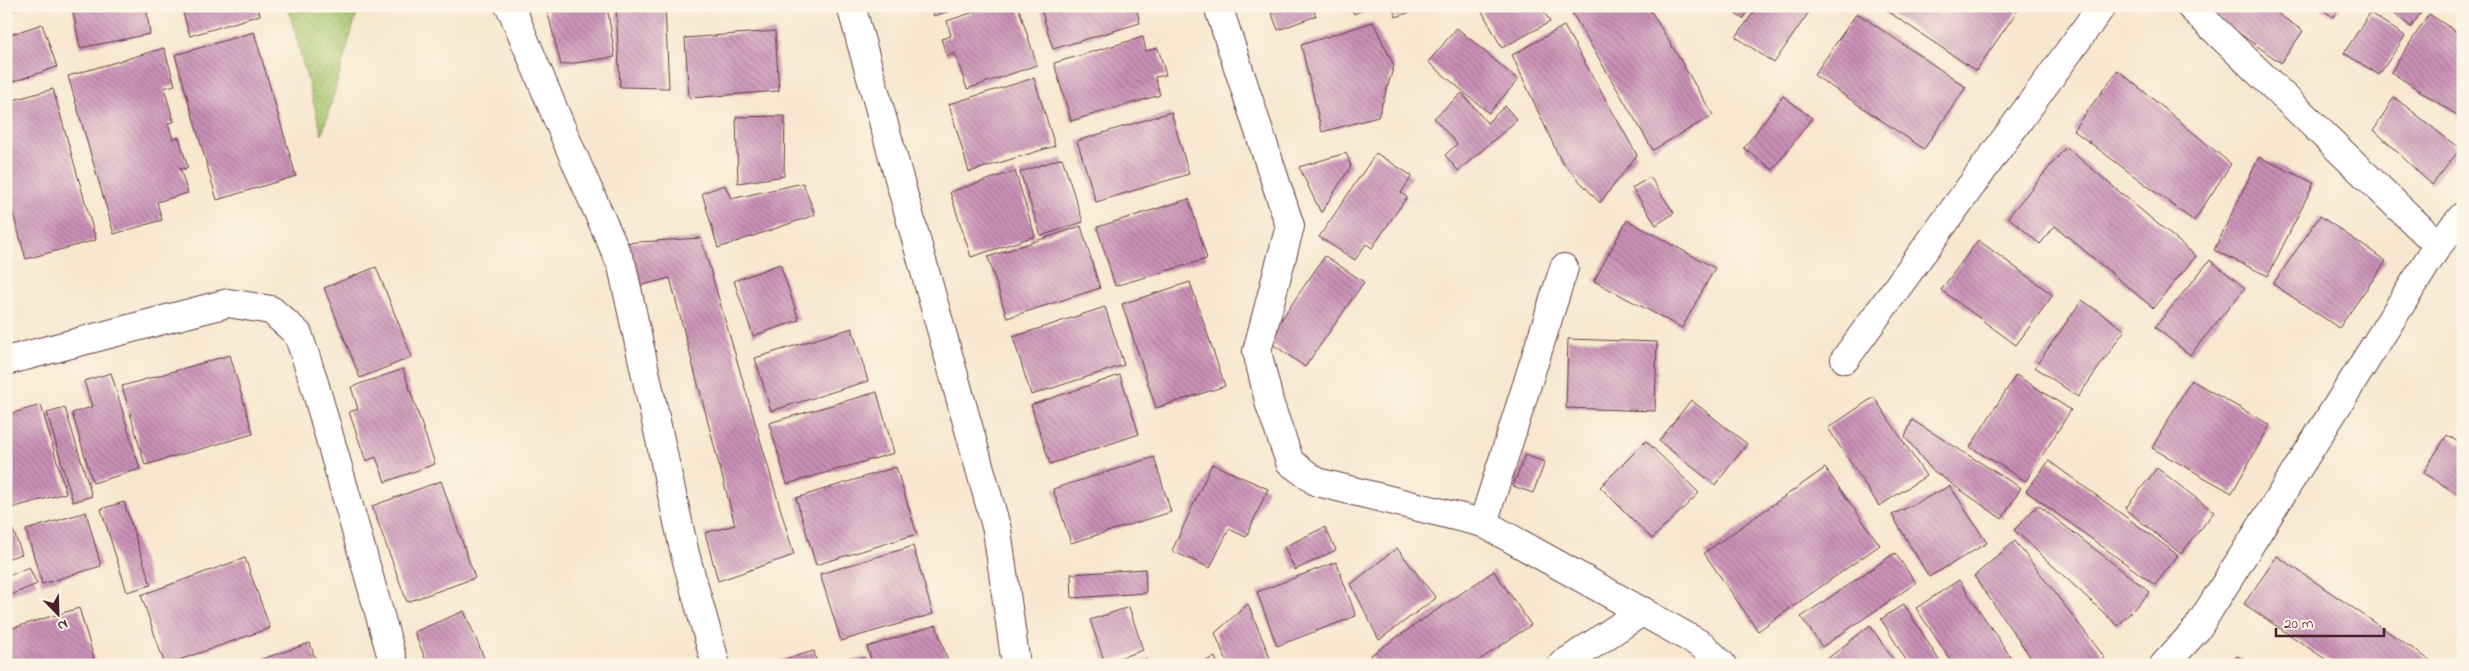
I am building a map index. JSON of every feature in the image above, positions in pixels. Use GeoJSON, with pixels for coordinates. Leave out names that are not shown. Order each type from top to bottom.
{"type":"FeatureCollection","features":[{"type":"Feature","properties":{"kind":"street"},"geometry":{"type":"LineString","coordinates":[[508,6],[512,10],[622,266],[685,554],[716,665]]}},
{"type":"Feature","properties":{"kind":"street"},"geometry":{"type":"LineString","coordinates":[[851,6],[997,530],[1016,665]]}},
{"type":"Feature","properties":{"kind":"street"},"geometry":{"type":"LineString","coordinates":[[1218,6],[1290,226],[1257,352],[1270,405],[1290,462],[1316,482],[1483,523],[1702,645],[1722,665]]}},
{"type":"Feature","properties":{"kind":"street"},"geometry":{"type":"LineString","coordinates":[[1845,359],[2102,6]]}},
{"type":"Feature","properties":{"kind":"street"},"geometry":{"type":"LineString","coordinates":[[2190,6],[2438,245]]}},
{"type":"Feature","properties":{"kind":"street"},"geometry":{"type":"LineString","coordinates":[[2164,665],[2197,629],[2438,245],[2463,216]]}},
{"type":"Feature","properties":{"kind":"street"},"geometry":{"type":"LineString","coordinates":[[1483,523],[1564,268]]}},
{"type":"Feature","properties":{"kind":"street"},"geometry":{"type":"LineString","coordinates":[[6,361],[228,303],[271,310],[298,334],[313,378],[394,665]]}},
{"type":"Feature","properties":{"kind":"street"},"geometry":{"type":"LineString","coordinates":[[1562,665],[1643,611]]}},
{"type":"Feature","properties":{"kind":"green space"},"geometry":{"type":"Polygon","coordinates":[[[288,6],[359,6],[322,135],[288,6]]]}},
{"type":"Feature","properties":{"kind":"building"},"geometry":{"type":"Polygon","coordinates":[[[6,6],[23,6],[23,7],[6,12],[6,6]]]}},
{"type":"Feature","properties":{"kind":"building"},"geometry":{"type":"Polygon","coordinates":[[[72,6],[146,6],[150,34],[80,48],[72,6]]]}},
{"type":"Feature","properties":{"kind":"building"},"geometry":{"type":"Polygon","coordinates":[[[181,6],[257,6],[260,15],[190,36],[181,6]]]}},
{"type":"Feature","properties":{"kind":"building"},"geometry":{"type":"Polygon","coordinates":[[[546,6],[607,6],[615,57],[561,65],[546,6]]]}},
{"type":"Feature","properties":{"kind":"building"},"geometry":{"type":"Polygon","coordinates":[[[616,6],[665,6],[669,88],[620,87],[616,6]]]}},
{"type":"Feature","properties":{"kind":"building"},"geometry":{"type":"Polygon","coordinates":[[[931,6],[960,6],[960,7],[934,16],[931,6]]]}},
{"type":"Feature","properties":{"kind":"building"},"geometry":{"type":"Polygon","coordinates":[[[992,6],[1018,6],[1037,65],[967,89],[955,53],[947,56],[941,39],[951,36],[947,21],[992,6]]]}},
{"type":"Feature","properties":{"kind":"building"},"geometry":{"type":"Polygon","coordinates":[[[1040,6],[1136,6],[1140,23],[1053,49],[1040,6]]]}},
{"type":"Feature","properties":{"kind":"building"},"geometry":{"type":"Polygon","coordinates":[[[1269,6],[1312,6],[1316,16],[1278,30],[1269,6]]]}},
{"type":"Feature","properties":{"kind":"building"},"geometry":{"type":"Polygon","coordinates":[[[1351,6],[1371,6],[1354,14],[1351,6]]]}},
{"type":"Feature","properties":{"kind":"building"},"geometry":{"type":"Polygon","coordinates":[[[1392,6],[1425,6],[1425,7],[1396,17],[1392,6]]]}},
{"type":"Feature","properties":{"kind":"building"},"geometry":{"type":"Polygon","coordinates":[[[1479,6],[1541,6],[1550,22],[1502,48],[1479,6]]]}},
{"type":"Feature","properties":{"kind":"building"},"geometry":{"type":"Polygon","coordinates":[[[1583,6],[1648,6],[1713,115],[1653,150],[1572,13],[1583,6]]]}},
{"type":"Feature","properties":{"kind":"building"},"geometry":{"type":"Polygon","coordinates":[[[1724,6],[1751,6],[1743,19],[1724,6]]]}},
{"type":"Feature","properties":{"kind":"building"},"geometry":{"type":"Polygon","coordinates":[[[1758,6],[1813,6],[1774,63],[1736,37],[1758,6]]]}},
{"type":"Feature","properties":{"kind":"building"},"geometry":{"type":"Polygon","coordinates":[[[1880,6],[2019,6],[2020,7],[1976,71],[1880,6]]]}},
{"type":"Feature","properties":{"kind":"building"},"geometry":{"type":"Polygon","coordinates":[[[2201,6],[2267,6],[2303,31],[2281,63],[2201,6]]]}},
{"type":"Feature","properties":{"kind":"building"},"geometry":{"type":"Polygon","coordinates":[[[2318,6],[2341,6],[2333,17],[2318,6]]]}},
{"type":"Feature","properties":{"kind":"building"},"geometry":{"type":"Polygon","coordinates":[[[2385,6],[2426,6],[2411,27],[2385,6]]]}},
{"type":"Feature","properties":{"kind":"building"},"geometry":{"type":"Polygon","coordinates":[[[1857,13],[1966,87],[1924,149],[1814,75],[1857,13]]]}},
{"type":"Feature","properties":{"kind":"building"},"geometry":{"type":"Polygon","coordinates":[[[2370,13],[2405,36],[2379,75],[2344,53],[2370,13]]]}},
{"type":"Feature","properties":{"kind":"building"},"geometry":{"type":"Polygon","coordinates":[[[2429,14],[2463,36],[2463,119],[2391,72],[2429,14]]]}},
{"type":"Feature","properties":{"kind":"building"},"geometry":{"type":"Polygon","coordinates":[[[1373,22],[1394,66],[1378,117],[1322,132],[1301,45],[1373,22]]]}},
{"type":"Feature","properties":{"kind":"building"},"geometry":{"type":"Polygon","coordinates":[[[42,24],[57,67],[6,84],[6,36],[42,24]]]}},
{"type":"Feature","properties":{"kind":"building"},"geometry":{"type":"Polygon","coordinates":[[[1564,26],[1637,155],[1600,203],[1561,161],[1512,55],[1564,26]]]}},
{"type":"Feature","properties":{"kind":"building"},"geometry":{"type":"Polygon","coordinates":[[[1457,28],[1518,80],[1489,113],[1428,62],[1457,28]]]}},
{"type":"Feature","properties":{"kind":"building"},"geometry":{"type":"Polygon","coordinates":[[[775,31],[779,91],[689,98],[685,38],[775,31]]]}},
{"type":"Feature","properties":{"kind":"building"},"geometry":{"type":"Polygon","coordinates":[[[254,32],[296,176],[217,200],[175,55],[254,32]]]}},
{"type":"Feature","properties":{"kind":"building"},"geometry":{"type":"Polygon","coordinates":[[[1143,37],[1146,51],[1158,48],[1166,75],[1155,77],[1160,95],[1071,121],[1054,63],[1143,37]]]}},
{"type":"Feature","properties":{"kind":"building"},"geometry":{"type":"Polygon","coordinates":[[[164,48],[175,85],[164,88],[174,122],[168,123],[173,139],[179,137],[188,168],[180,169],[188,193],[157,202],[162,220],[114,234],[68,76],[164,48]]]}},
{"type":"Feature","properties":{"kind":"building"},"geometry":{"type":"Polygon","coordinates":[[[2118,70],[2231,164],[2194,221],[2073,130],[2118,70]]]}},
{"type":"Feature","properties":{"kind":"building"},"geometry":{"type":"Polygon","coordinates":[[[1034,78],[1055,146],[969,172],[949,104],[1034,78]]]}},
{"type":"Feature","properties":{"kind":"building"},"geometry":{"type":"Polygon","coordinates":[[[53,89],[96,240],[26,259],[6,189],[6,102],[53,89]]]}},
{"type":"Feature","properties":{"kind":"building"},"geometry":{"type":"Polygon","coordinates":[[[1462,93],[1487,123],[1505,106],[1517,120],[1458,171],[1445,155],[1457,144],[1434,118],[1462,93]]]}},
{"type":"Feature","properties":{"kind":"building"},"geometry":{"type":"Polygon","coordinates":[[[1783,96],[1812,118],[1773,170],[1744,148],[1783,96]]]}},
{"type":"Feature","properties":{"kind":"building"},"geometry":{"type":"Polygon","coordinates":[[[2394,97],[2460,149],[2432,185],[2374,130],[2394,97]]]}},
{"type":"Feature","properties":{"kind":"building"},"geometry":{"type":"Polygon","coordinates":[[[1171,112],[1189,174],[1096,202],[1077,141],[1171,112]]]}},
{"type":"Feature","properties":{"kind":"building"},"geometry":{"type":"Polygon","coordinates":[[[785,116],[784,176],[738,183],[736,117],[785,116]]]}},
{"type":"Feature","properties":{"kind":"building"},"geometry":{"type":"Polygon","coordinates":[[[2066,147],[2196,256],[2153,308],[2055,226],[2040,244],[2008,217],[2066,147]]]}},
{"type":"Feature","properties":{"kind":"building"},"geometry":{"type":"Polygon","coordinates":[[[1346,153],[1351,166],[1321,213],[1299,167],[1346,153]]]}},
{"type":"Feature","properties":{"kind":"building"},"geometry":{"type":"Polygon","coordinates":[[[1376,153],[1412,176],[1401,193],[1407,197],[1372,248],[1366,244],[1355,260],[1319,237],[1376,153]]]}},
{"type":"Feature","properties":{"kind":"building"},"geometry":{"type":"Polygon","coordinates":[[[2259,157],[2314,183],[2268,276],[2214,250],[2259,157]]]}},
{"type":"Feature","properties":{"kind":"building"},"geometry":{"type":"Polygon","coordinates":[[[1062,158],[1083,222],[1041,236],[1020,172],[1062,158]]]}},
{"type":"Feature","properties":{"kind":"building"},"geometry":{"type":"Polygon","coordinates":[[[1015,171],[1035,236],[971,257],[950,192],[1015,171]]]}},
{"type":"Feature","properties":{"kind":"building"},"geometry":{"type":"Polygon","coordinates":[[[1650,177],[1674,213],[1656,225],[1632,188],[1650,177]]]}},
{"type":"Feature","properties":{"kind":"building"},"geometry":{"type":"Polygon","coordinates":[[[803,183],[815,215],[718,248],[702,193],[725,185],[731,199],[803,183]]]}},
{"type":"Feature","properties":{"kind":"building"},"geometry":{"type":"Polygon","coordinates":[[[1189,199],[1207,259],[1115,286],[1097,227],[1189,199]]]}},
{"type":"Feature","properties":{"kind":"building"},"geometry":{"type":"Polygon","coordinates":[[[2320,216],[2386,261],[2339,328],[2273,284],[2320,216]]]}},
{"type":"Feature","properties":{"kind":"building"},"geometry":{"type":"Polygon","coordinates":[[[1627,220],[1715,268],[1682,328],[1594,281],[1627,220]]]}},
{"type":"Feature","properties":{"kind":"building"},"geometry":{"type":"Polygon","coordinates":[[[1081,226],[1100,288],[1007,318],[988,257],[1081,226]]]}},
{"type":"Feature","properties":{"kind":"building"},"geometry":{"type":"Polygon","coordinates":[[[701,238],[794,555],[718,581],[705,533],[735,525],[670,278],[635,287],[623,243],[701,238]]]}},
{"type":"Feature","properties":{"kind":"building"},"geometry":{"type":"Polygon","coordinates":[[[1978,240],[2053,295],[2016,345],[1941,290],[1978,240]]]}},
{"type":"Feature","properties":{"kind":"building"},"geometry":{"type":"Polygon","coordinates":[[[1325,256],[1364,282],[1305,367],[1267,340],[1325,256]]]}},
{"type":"Feature","properties":{"kind":"building"},"geometry":{"type":"Polygon","coordinates":[[[2210,260],[2245,288],[2190,355],[2155,327],[2210,260]]]}},
{"type":"Feature","properties":{"kind":"building"},"geometry":{"type":"Polygon","coordinates":[[[780,264],[799,320],[753,336],[734,281],[780,264]]]}},
{"type":"Feature","properties":{"kind":"building"},"geometry":{"type":"Polygon","coordinates":[[[376,267],[412,357],[360,378],[324,288],[376,267]]]}},
{"type":"Feature","properties":{"kind":"building"},"geometry":{"type":"Polygon","coordinates":[[[1190,282],[1225,386],[1156,408],[1122,304],[1190,282]]]}},
{"type":"Feature","properties":{"kind":"building"},"geometry":{"type":"Polygon","coordinates":[[[2082,300],[2125,330],[2078,397],[2035,367],[2082,300]]]}},
{"type":"Feature","properties":{"kind":"building"},"geometry":{"type":"Polygon","coordinates":[[[1105,307],[1124,365],[1031,395],[1013,337],[1105,307]]]}},
{"type":"Feature","properties":{"kind":"building"},"geometry":{"type":"Polygon","coordinates":[[[852,328],[868,381],[771,411],[755,358],[852,328]]]}},
{"type":"Feature","properties":{"kind":"building"},"geometry":{"type":"Polygon","coordinates":[[[1568,339],[1657,342],[1655,411],[1566,408],[1568,339]]]}},
{"type":"Feature","properties":{"kind":"building"},"geometry":{"type":"Polygon","coordinates":[[[230,355],[253,434],[145,465],[122,386],[230,355]]]}},
{"type":"Feature","properties":{"kind":"building"},"geometry":{"type":"Polygon","coordinates":[[[403,369],[435,464],[385,482],[376,457],[366,461],[349,412],[358,409],[351,387],[403,369]]]}},
{"type":"Feature","properties":{"kind":"building"},"geometry":{"type":"Polygon","coordinates":[[[111,373],[140,469],[93,483],[72,413],[92,407],[84,381],[111,373]]]}},
{"type":"Feature","properties":{"kind":"building"},"geometry":{"type":"Polygon","coordinates":[[[1120,375],[1139,434],[1050,464],[1031,405],[1120,375]]]}},
{"type":"Feature","properties":{"kind":"building"},"geometry":{"type":"Polygon","coordinates":[[[2016,375],[2071,410],[2026,481],[1970,447],[2016,375]]]}},
{"type":"Feature","properties":{"kind":"building"},"geometry":{"type":"Polygon","coordinates":[[[2191,380],[2270,425],[2232,493],[2152,448],[2191,380]]]}},
{"type":"Feature","properties":{"kind":"building"},"geometry":{"type":"Polygon","coordinates":[[[877,392],[894,453],[787,484],[769,423],[877,392]]]}},
{"type":"Feature","properties":{"kind":"building"},"geometry":{"type":"Polygon","coordinates":[[[1874,397],[1926,476],[1879,506],[1828,428],[1874,397]]]}},
{"type":"Feature","properties":{"kind":"building"},"geometry":{"type":"Polygon","coordinates":[[[1691,400],[1747,444],[1715,485],[1659,441],[1691,400]]]}},
{"type":"Feature","properties":{"kind":"building"},"geometry":{"type":"Polygon","coordinates":[[[41,405],[66,493],[11,508],[6,489],[6,415],[41,405]]]}},
{"type":"Feature","properties":{"kind":"building"},"geometry":{"type":"Polygon","coordinates":[[[65,408],[92,496],[73,502],[47,413],[65,408]]]}},
{"type":"Feature","properties":{"kind":"building"},"geometry":{"type":"Polygon","coordinates":[[[1912,420],[2021,488],[2002,519],[1931,469],[1905,437],[1912,420]]]}},
{"type":"Feature","properties":{"kind":"building"},"geometry":{"type":"Polygon","coordinates":[[[2447,435],[2463,445],[2463,491],[2460,495],[2423,473],[2447,435]]]}},
{"type":"Feature","properties":{"kind":"building"},"geometry":{"type":"Polygon","coordinates":[[[1646,441],[1699,493],[1652,539],[1600,487],[1646,441]]]}},
{"type":"Feature","properties":{"kind":"building"},"geometry":{"type":"Polygon","coordinates":[[[1525,455],[1545,462],[1533,493],[1513,486],[1525,455]]]}},
{"type":"Feature","properties":{"kind":"building"},"geometry":{"type":"Polygon","coordinates":[[[1154,457],[1171,512],[1071,543],[1053,489],[1154,457]]]}},
{"type":"Feature","properties":{"kind":"building"},"geometry":{"type":"Polygon","coordinates":[[[2049,461],[2178,555],[2155,585],[2026,491],[2049,461]]]}},
{"type":"Feature","properties":{"kind":"building"},"geometry":{"type":"Polygon","coordinates":[[[1212,464],[1268,489],[1246,537],[1229,529],[1210,568],[1172,551],[1212,464]]]}},
{"type":"Feature","properties":{"kind":"building"},"geometry":{"type":"Polygon","coordinates":[[[896,467],[917,534],[816,565],[796,498],[896,467]]]}},
{"type":"Feature","properties":{"kind":"building"},"geometry":{"type":"Polygon","coordinates":[[[1825,468],[1880,545],[1758,631],[1704,553],[1825,468]]]}},
{"type":"Feature","properties":{"kind":"building"},"geometry":{"type":"Polygon","coordinates":[[[2157,468],[2214,512],[2181,554],[2125,509],[2157,468]]]}},
{"type":"Feature","properties":{"kind":"building"},"geometry":{"type":"Polygon","coordinates":[[[441,481],[475,578],[407,602],[372,506],[441,481]]]}},
{"type":"Feature","properties":{"kind":"building"},"geometry":{"type":"Polygon","coordinates":[[[1950,486],[1987,543],[1929,577],[1892,515],[1950,486]]]}},
{"type":"Feature","properties":{"kind":"building"},"geometry":{"type":"Polygon","coordinates":[[[124,502],[151,585],[127,592],[101,509],[124,502]]]}},
{"type":"Feature","properties":{"kind":"building"},"geometry":{"type":"Polygon","coordinates":[[[2038,505],[2150,592],[2118,626],[2014,530],[2038,505]]]}},
{"type":"Feature","properties":{"kind":"building"},"geometry":{"type":"Polygon","coordinates":[[[86,512],[101,566],[42,584],[26,530],[86,512]]]}},
{"type":"Feature","properties":{"kind":"building"},"geometry":{"type":"Polygon","coordinates":[[[1325,527],[1336,550],[1295,570],[1284,547],[1325,527]]]}},
{"type":"Feature","properties":{"kind":"building"},"geometry":{"type":"Polygon","coordinates":[[[13,530],[22,554],[6,559],[6,533],[13,530]]]}},
{"type":"Feature","properties":{"kind":"building"},"geometry":{"type":"Polygon","coordinates":[[[2015,541],[2105,658],[2096,665],[2036,665],[1974,576],[2015,541]]]}},
{"type":"Feature","properties":{"kind":"building"},"geometry":{"type":"Polygon","coordinates":[[[913,546],[933,614],[841,641],[820,574],[913,546]]]}},
{"type":"Feature","properties":{"kind":"building"},"geometry":{"type":"Polygon","coordinates":[[[1397,548],[1436,598],[1379,640],[1351,584],[1397,548]]]}},
{"type":"Feature","properties":{"kind":"building"},"geometry":{"type":"Polygon","coordinates":[[[1895,553],[1916,583],[1822,647],[1801,617],[1895,553]]]}},
{"type":"Feature","properties":{"kind":"building"},"geometry":{"type":"Polygon","coordinates":[[[2277,556],[2431,661],[2428,665],[2334,665],[2244,604],[2277,556]]]}},
{"type":"Feature","properties":{"kind":"building"},"geometry":{"type":"Polygon","coordinates":[[[245,558],[270,628],[165,665],[141,595],[245,558]]]}},
{"type":"Feature","properties":{"kind":"building"},"geometry":{"type":"Polygon","coordinates":[[[1336,562],[1356,616],[1277,646],[1257,592],[1336,562]]]}},
{"type":"Feature","properties":{"kind":"building"},"geometry":{"type":"Polygon","coordinates":[[[29,567],[37,584],[6,597],[6,577],[29,567]]]}},
{"type":"Feature","properties":{"kind":"building"},"geometry":{"type":"Polygon","coordinates":[[[1145,569],[1146,593],[1072,598],[1071,574],[1145,569]]]}},
{"type":"Feature","properties":{"kind":"building"},"geometry":{"type":"Polygon","coordinates":[[[1494,571],[1531,625],[1472,665],[1377,665],[1371,655],[1494,571]]]}},
{"type":"Feature","properties":{"kind":"building"},"geometry":{"type":"Polygon","coordinates":[[[1959,580],[2016,665],[1954,665],[1916,608],[1959,580]]]}},
{"type":"Feature","properties":{"kind":"building"},"geometry":{"type":"Polygon","coordinates":[[[1248,604],[1273,665],[1228,665],[1215,633],[1248,604]]]}},
{"type":"Feature","properties":{"kind":"building"},"geometry":{"type":"Polygon","coordinates":[[[1904,604],[1942,665],[1909,665],[1881,619],[1904,604]]]}},
{"type":"Feature","properties":{"kind":"building"},"geometry":{"type":"Polygon","coordinates":[[[1129,607],[1143,650],[1105,663],[1090,620],[1129,607]]]}},
{"type":"Feature","properties":{"kind":"building"},"geometry":{"type":"Polygon","coordinates":[[[79,608],[96,665],[6,665],[6,630],[79,608]]]}},
{"type":"Feature","properties":{"kind":"building"},"geometry":{"type":"Polygon","coordinates":[[[464,611],[485,660],[475,665],[428,665],[414,632],[464,611]]]}},
{"type":"Feature","properties":{"kind":"building"},"geometry":{"type":"Polygon","coordinates":[[[936,625],[949,665],[873,665],[867,647],[936,625]]]}},
{"type":"Feature","properties":{"kind":"building"},"geometry":{"type":"Polygon","coordinates":[[[1870,625],[1897,665],[1822,663],[1870,625]]]}},
{"type":"Feature","properties":{"kind":"building"},"geometry":{"type":"Polygon","coordinates":[[[310,643],[317,665],[247,665],[247,664],[310,643]]]}},
{"type":"Feature","properties":{"kind":"building"},"geometry":{"type":"Polygon","coordinates":[[[814,651],[817,665],[767,665],[767,664],[814,651]]]}},
{"type":"Feature","properties":{"kind":"building"},"geometry":{"type":"Polygon","coordinates":[[[2237,656],[2251,665],[2232,665],[2237,656]]]}},
{"type":"Feature","properties":{"kind":"building"},"geometry":{"type":"Polygon","coordinates":[[[865,657],[867,665],[843,665],[843,664],[865,657]]]}},
{"type":"Feature","properties":{"kind":"building"},"geometry":{"type":"Polygon","coordinates":[[[1215,657],[1218,665],[1196,665],[1215,657]]]}},
{"type":"Feature","properties":{"kind":"building"},"geometry":{"type":"Polygon","coordinates":[[[1146,659],[1148,665],[1130,665],[1146,659]]]}}]}
